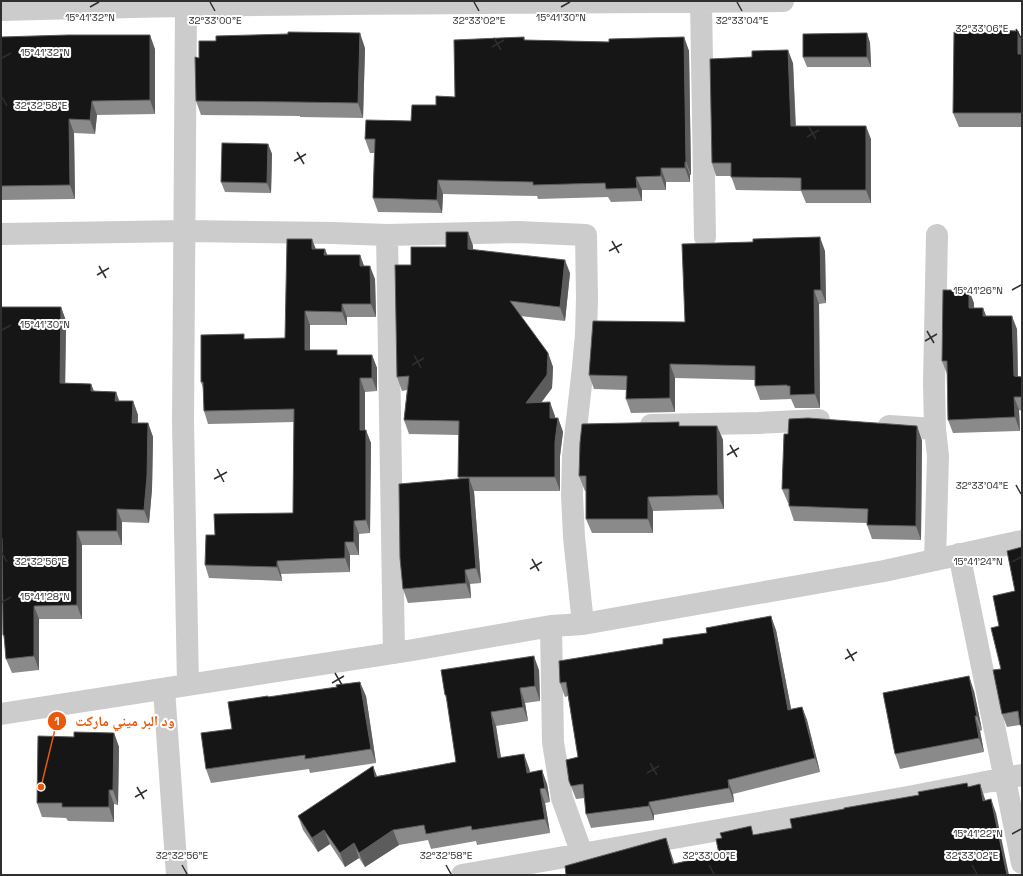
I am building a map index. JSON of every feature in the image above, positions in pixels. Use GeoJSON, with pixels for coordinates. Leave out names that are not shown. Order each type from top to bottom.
{"type":"FeatureCollection","features":[{"type":"Feature","properties":{"kind":"street"},"geometry":{"type":"LineString","coordinates":[[1,10],[186,6],[208,3],[783,1]]}},
{"type":"Feature","properties":{"kind":"street"},"geometry":{"type":"LineString","coordinates":[[701,2],[705,237]]}},
{"type":"Feature","properties":{"kind":"street"},"geometry":{"type":"LineString","coordinates":[[186,6],[183,421],[188,685]]}},
{"type":"Feature","properties":{"kind":"street"},"geometry":{"type":"LineString","coordinates":[[1,234],[185,231],[387,235],[518,232],[586,235],[587,298],[583,367],[584,426],[573,456],[572,495],[574,537],[583,624]]}},
{"type":"Feature","properties":{"kind":"street"},"geometry":{"type":"LineString","coordinates":[[387,235],[394,652]]}},
{"type":"Feature","properties":{"kind":"street"},"geometry":{"type":"LineString","coordinates":[[934,560],[938,456],[935,429],[934,355],[937,235]]}},
{"type":"Feature","properties":{"kind":"street"},"geometry":{"type":"LineString","coordinates":[[632,426],[759,423],[813,420],[836,421]]}},
{"type":"Feature","properties":{"kind":"street"},"geometry":{"type":"LineString","coordinates":[[867,424],[935,429]]}},
{"type":"Feature","properties":{"kind":"street"},"geometry":{"type":"LineString","coordinates":[[1,714],[551,626],[583,624],[861,575],[1022,541]]}},
{"type":"Feature","properties":{"kind":"street"},"geometry":{"type":"LineString","coordinates":[[959,554],[1013,777],[1022,863]]}},
{"type":"Feature","properties":{"kind":"street"},"geometry":{"type":"LineString","coordinates":[[551,626],[553,742],[562,798],[582,854]]}},
{"type":"Feature","properties":{"kind":"street"},"geometry":{"type":"LineString","coordinates":[[164,689],[177,875]]}},
{"type":"Feature","properties":{"kind":"street"},"geometry":{"type":"LineString","coordinates":[[462,875],[546,868],[582,854],[900,799],[1013,777]]}},
{"type":"Feature","properties":{"kind":"building"},"geometry":{"type":"Polygon","coordinates":[[[991,30],[1018,31],[1018,54],[1022,54],[1022,113],[953,113],[954,32],[991,32],[991,30]]]}},
{"type":"Feature","properties":{"kind":"building"},"geometry":{"type":"Polygon","coordinates":[[[288,32],[360,33],[358,103],[196,101],[195,57],[199,58],[199,41],[216,41],[216,36],[288,34],[288,32]]]}},
{"type":"Feature","properties":{"kind":"building"},"geometry":{"type":"Polygon","coordinates":[[[867,33],[867,57],[803,57],[803,34],[867,33]]]}},
{"type":"Feature","properties":{"kind":"building"},"geometry":{"type":"Polygon","coordinates":[[[150,35],[150,100],[92,101],[90,120],[69,119],[70,185],[1,186],[1,37],[150,35]]]}},
{"type":"Feature","properties":{"kind":"building"},"geometry":{"type":"Polygon","coordinates":[[[524,37],[524,40],[609,42],[609,39],[684,37],[685,168],[661,168],[661,176],[636,177],[637,188],[606,189],[605,183],[533,185],[533,182],[438,180],[437,200],[373,198],[375,139],[365,139],[366,120],[411,121],[412,105],[436,105],[436,96],[455,97],[454,40],[524,37]]]}},
{"type":"Feature","properties":{"kind":"building"},"geometry":{"type":"Polygon","coordinates":[[[788,50],[791,126],[866,126],[866,190],[801,190],[801,178],[731,177],[731,163],[712,163],[710,59],[752,57],[752,51],[788,50]]]}},
{"type":"Feature","properties":{"kind":"building"},"geometry":{"type":"Polygon","coordinates":[[[222,143],[268,144],[267,183],[221,182],[222,143]]]}},
{"type":"Feature","properties":{"kind":"building"},"geometry":{"type":"Polygon","coordinates":[[[446,232],[468,232],[468,249],[565,260],[560,307],[510,301],[548,353],[547,375],[526,403],[550,402],[550,418],[558,418],[555,442],[555,477],[458,477],[459,421],[404,420],[409,376],[397,377],[395,265],[411,265],[411,247],[446,247],[446,232]]]}},
{"type":"Feature","properties":{"kind":"building"},"geometry":{"type":"Polygon","coordinates":[[[820,237],[821,290],[814,290],[815,394],[790,395],[790,386],[787,385],[755,386],[755,366],[670,364],[670,398],[626,399],[627,376],[589,375],[593,321],[685,322],[682,244],[753,242],[753,239],[820,237]]]}},
{"type":"Feature","properties":{"kind":"building"},"geometry":{"type":"Polygon","coordinates":[[[287,239],[312,239],[312,249],[325,249],[324,255],[360,255],[360,266],[370,266],[371,304],[342,304],[342,312],[305,311],[305,350],[337,350],[337,355],[372,355],[372,378],[360,378],[360,430],[366,430],[366,520],[354,521],[354,542],[345,542],[345,558],[277,561],[277,567],[205,565],[206,535],[215,535],[214,514],[293,513],[294,409],[204,411],[203,382],[201,382],[201,335],[244,334],[244,339],[285,338],[287,239]]]}},
{"type":"Feature","properties":{"kind":"building"},"geometry":{"type":"Polygon","coordinates":[[[943,290],[969,290],[969,308],[983,308],[983,316],[1012,316],[1014,376],[1022,377],[1022,397],[1014,397],[1015,417],[948,420],[947,361],[942,361],[943,290]]]}},
{"type":"Feature","properties":{"kind":"building"},"geometry":{"type":"Polygon","coordinates":[[[1,307],[61,307],[60,383],[91,384],[91,391],[116,392],[115,401],[133,401],[132,423],[148,423],[147,476],[144,510],[117,509],[117,531],[77,531],[77,605],[34,606],[34,656],[6,659],[3,635],[1,538],[1,307]]]}},
{"type":"Feature","properties":{"kind":"building"},"geometry":{"type":"Polygon","coordinates":[[[808,418],[917,426],[916,526],[867,525],[868,509],[789,506],[789,489],[782,489],[784,434],[788,434],[789,419],[808,418]]]}},
{"type":"Feature","properties":{"kind":"building"},"geometry":{"type":"Polygon","coordinates":[[[679,422],[679,426],[717,426],[718,495],[648,497],[648,519],[586,519],[586,476],[579,476],[582,424],[679,422]]]}},
{"type":"Feature","properties":{"kind":"building"},"geometry":{"type":"Polygon","coordinates":[[[469,478],[476,568],[465,570],[466,583],[403,589],[400,558],[399,484],[469,478]]]}},
{"type":"Feature","properties":{"kind":"building"},"geometry":{"type":"Polygon","coordinates":[[[1022,547],[1022,725],[1020,725],[1018,711],[1002,714],[993,670],[1001,669],[991,628],[999,626],[993,596],[1015,591],[1007,551],[1022,547]]]}},
{"type":"Feature","properties":{"kind":"building"},"geometry":{"type":"Polygon","coordinates":[[[771,616],[788,710],[802,707],[815,758],[728,780],[729,788],[649,802],[649,806],[586,814],[583,784],[571,786],[569,781],[566,760],[578,757],[566,682],[560,683],[559,661],[663,644],[663,639],[707,633],[706,628],[771,616]]]}},
{"type":"Feature","properties":{"kind":"building"},"geometry":{"type":"Polygon","coordinates":[[[534,656],[535,686],[520,688],[523,707],[491,712],[498,758],[524,754],[527,773],[542,770],[545,788],[540,789],[545,819],[472,830],[471,826],[426,834],[424,825],[393,830],[359,853],[354,843],[340,853],[324,830],[312,838],[298,816],[373,766],[375,777],[456,762],[441,670],[534,656]]]}},
{"type":"Feature","properties":{"kind":"building"},"geometry":{"type":"Polygon","coordinates":[[[969,676],[977,716],[975,716],[979,738],[895,754],[883,693],[969,676]]]}},
{"type":"Feature","properties":{"kind":"building"},"geometry":{"type":"Polygon","coordinates":[[[360,682],[371,749],[305,759],[305,755],[206,769],[201,733],[232,729],[228,702],[337,687],[336,685],[360,682]]]}},
{"type":"Feature","properties":{"kind":"building"},"geometry":{"type":"Polygon","coordinates":[[[74,732],[114,733],[113,790],[109,790],[109,807],[62,807],[62,803],[37,803],[38,736],[74,737],[74,732]]]}},
{"type":"Feature","properties":{"kind":"building"},"geometry":{"type":"Polygon","coordinates":[[[967,783],[968,787],[980,784],[983,801],[991,799],[1007,875],[566,875],[565,866],[666,838],[673,864],[719,854],[716,839],[722,838],[720,833],[751,826],[753,835],[792,828],[790,819],[919,795],[918,792],[967,783]]]}},
{"type":"Feature","properties":{"kind":"place","name":"ود البر ميني ماركت"},"geometry":{"type":"Point","coordinates":[41,787]}}]}
